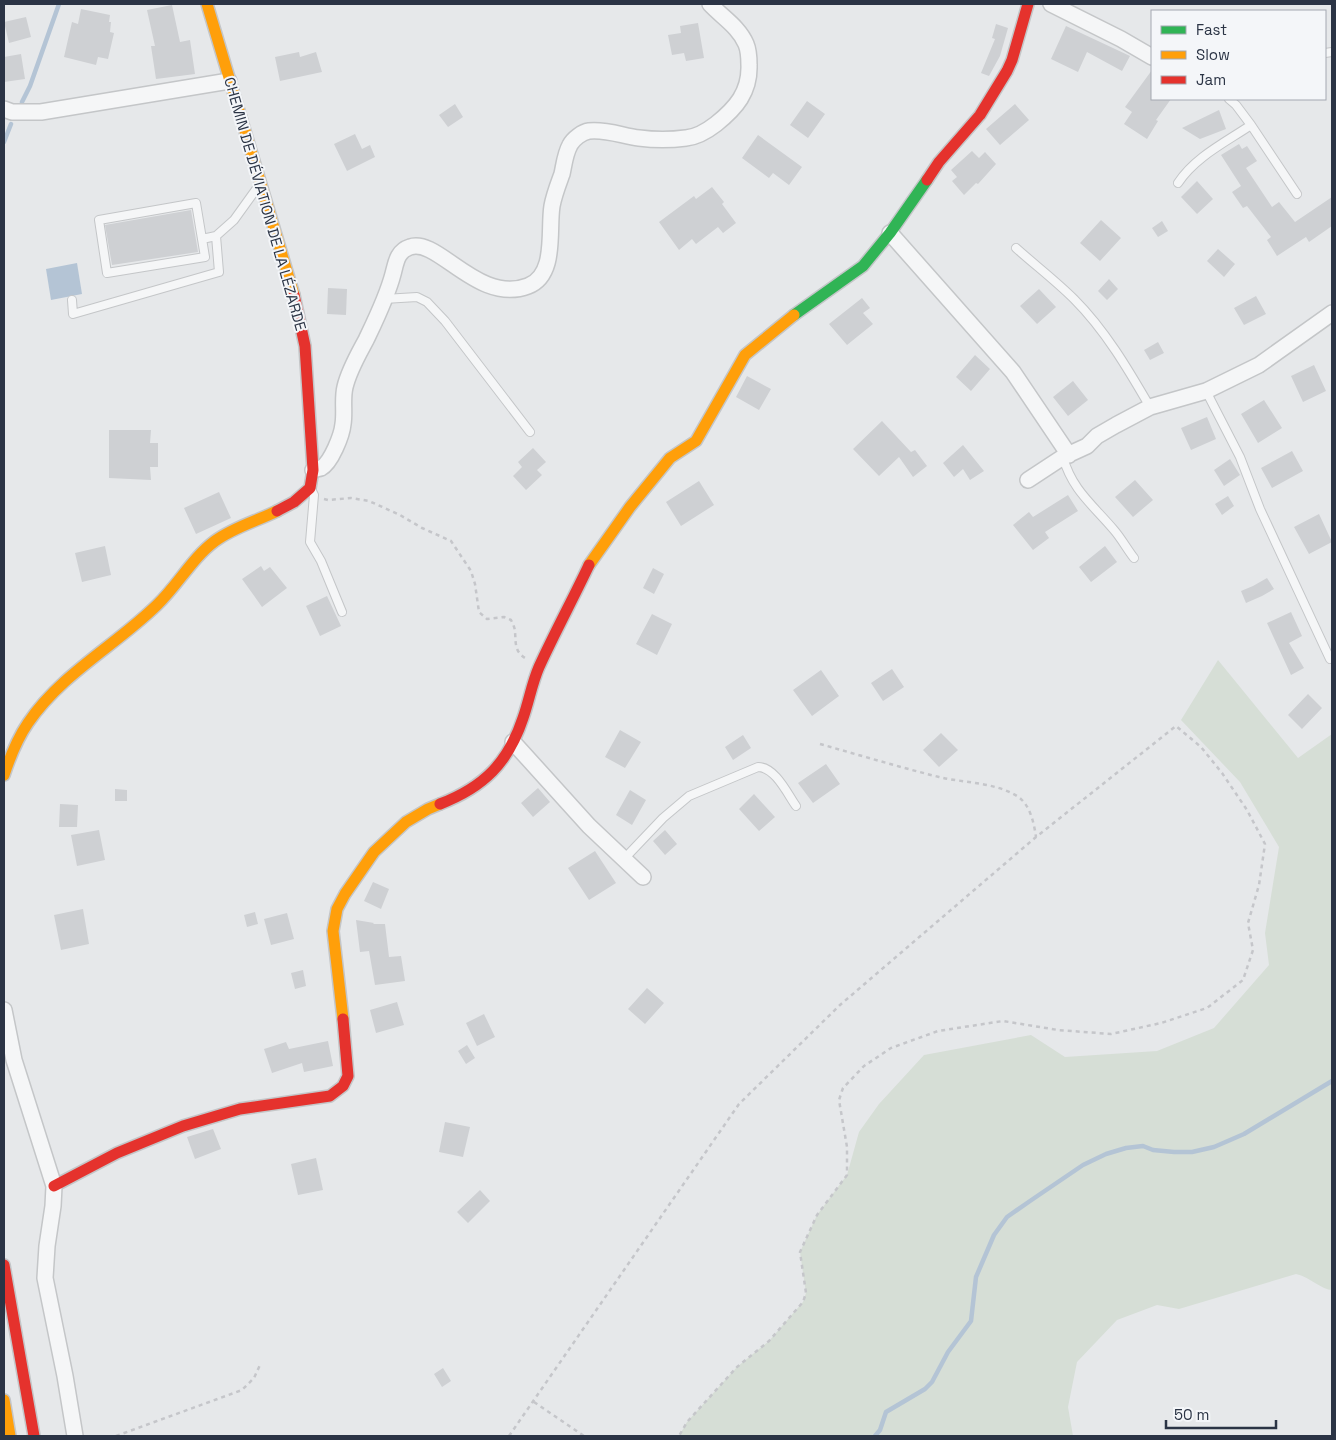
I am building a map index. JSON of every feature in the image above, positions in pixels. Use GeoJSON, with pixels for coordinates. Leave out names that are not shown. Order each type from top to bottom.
{"type":"FeatureCollection","features":[{"type":"Feature","properties":{"kind":"main road","name":"CHEMIN DE DÉVIATION DE LA LÉZARDE"},"geometry":{"type":"LineString","coordinates":[[207,4],[297,304],[305,346],[313,470],[312,491]]}},
{"type":"Feature","properties":{"kind":"main road"},"geometry":{"type":"LineString","coordinates":[[54,1186],[117,1152],[174,1129],[229,1111],[330,1096],[344,1087],[350,1071],[333,931],[337,909],[358,873],[390,835],[406,822],[428,809],[461,796],[477,786],[501,763],[523,719],[544,655],[591,560],[630,507],[670,458],[696,441],[745,355],[788,319],[864,266],[890,233],[939,162],[980,115],[1007,71],[1028,4]]}},
{"type":"Feature","properties":{"kind":"main road"},"geometry":{"type":"LineString","coordinates":[[4,775],[15,744],[46,700],[69,678],[156,606],[210,546],[224,535],[266,517],[312,491]]}},
{"type":"Feature","properties":{"kind":"main road"},"geometry":{"type":"LineString","coordinates":[[4,1265],[34,1436]]}},
{"type":"Feature","properties":{"kind":"main road"},"geometry":{"type":"LineString","coordinates":[[4,1400],[10,1436]]}},
{"type":"Feature","properties":{"kind":"street"},"geometry":{"type":"LineString","coordinates":[[313,470],[322,468],[330,460],[341,437],[344,425],[345,387],[384,299],[397,257],[409,247],[421,246],[432,250],[471,277],[491,286],[506,290],[531,286],[539,280],[549,258],[552,208],[556,190],[570,145],[578,136],[588,130],[605,131],[640,138],[687,138],[701,134],[730,114],[743,97],[746,89],[750,72],[749,56],[746,44],[735,26],[710,4]]}},
{"type":"Feature","properties":{"kind":"street"},"geometry":{"type":"LineString","coordinates":[[1051,4],[1120,39],[1151,57]]}},
{"type":"Feature","properties":{"kind":"street"},"geometry":{"type":"LineString","coordinates":[[4,109],[12,112],[41,112],[229,81]]}},
{"type":"Feature","properties":{"kind":"street"},"geometry":{"type":"LineString","coordinates":[[890,233],[1013,372],[1066,456]]}},
{"type":"Feature","properties":{"kind":"street"},"geometry":{"type":"LineString","coordinates":[[1028,480],[1066,456],[1087,446],[1116,424],[1150,407],[1206,391],[1259,365],[1332,313]]}},
{"type":"Feature","properties":{"kind":"street"},"geometry":{"type":"LineString","coordinates":[[513,742],[588,826],[643,877]]}},
{"type":"Feature","properties":{"kind":"street"},"geometry":{"type":"LineString","coordinates":[[4,1010],[14,1060],[54,1186],[45,1278],[75,1436]]}},
{"type":"Feature","properties":{"kind":"lane"},"geometry":{"type":"LineString","coordinates":[[1230,100],[1251,125],[1297,194]]}},
{"type":"Feature","properties":{"kind":"lane"},"geometry":{"type":"LineString","coordinates":[[1178,182],[1194,164],[1251,125]]}},
{"type":"Feature","properties":{"kind":"lane"},"geometry":{"type":"LineString","coordinates":[[202,239],[216,236],[234,220],[260,183]]}},
{"type":"Feature","properties":{"kind":"lane"},"geometry":{"type":"LineString","coordinates":[[196,204],[202,239],[205,257],[107,273],[99,220],[196,204]]}},
{"type":"Feature","properties":{"kind":"lane"},"geometry":{"type":"LineString","coordinates":[[72,300],[73,314],[219,272],[216,236]]}},
{"type":"Feature","properties":{"kind":"lane"},"geometry":{"type":"LineString","coordinates":[[1016,248],[1074,300],[1094,321],[1127,367],[1150,407]]}},
{"type":"Feature","properties":{"kind":"lane"},"geometry":{"type":"LineString","coordinates":[[384,299],[417,297],[427,302],[445,321],[530,432]]}},
{"type":"Feature","properties":{"kind":"lane"},"geometry":{"type":"LineString","coordinates":[[1206,391],[1240,457],[1260,509],[1330,659]]}},
{"type":"Feature","properties":{"kind":"lane"},"geometry":{"type":"LineString","coordinates":[[1066,456],[1067,474],[1078,490],[1115,531],[1134,558]]}},
{"type":"Feature","properties":{"kind":"lane"},"geometry":{"type":"LineString","coordinates":[[312,491],[310,542],[321,561],[342,612]]}},
{"type":"Feature","properties":{"kind":"lane"},"geometry":{"type":"LineString","coordinates":[[624,860],[663,818],[689,796],[758,767],[763,767],[772,772],[796,806]]}},
{"type":"Feature","properties":{"kind":"path"},"geometry":{"type":"LineString","coordinates":[[312,491],[328,500],[351,498],[369,501],[452,541],[471,571],[479,612],[487,619],[504,617],[511,620],[516,630],[515,645],[521,656],[529,661],[544,655]]}},
{"type":"Feature","properties":{"kind":"path"},"geometry":{"type":"LineString","coordinates":[[509,1436],[739,1104],[840,1005],[1036,837],[1176,726],[1201,747],[1222,773],[1247,810],[1265,844],[1259,885],[1248,923],[1253,950],[1243,980],[1207,1008],[1160,1023],[1111,1034],[1058,1030],[1003,1021],[938,1031],[891,1048],[864,1066],[843,1088],[839,1100],[847,1147],[847,1175],[817,1215],[800,1252],[806,1293],[803,1302],[769,1341],[737,1367],[687,1422],[679,1436]]}},
{"type":"Feature","properties":{"kind":"path"},"geometry":{"type":"LineString","coordinates":[[820,744],[940,777],[993,787],[1018,796],[1026,805],[1033,820],[1036,837]]}},
{"type":"Feature","properties":{"kind":"path"},"geometry":{"type":"LineString","coordinates":[[116,1436],[242,1390],[254,1378],[260,1365]]}},
{"type":"Feature","properties":{"kind":"path"},"geometry":{"type":"LineString","coordinates":[[533,1402],[584,1436]]}},
{"type":"Feature","properties":{"kind":"shaded area"},"geometry":{"type":"Polygon","coordinates":[[[1218,660],[1298,758],[1332,734],[1332,1290],[1296,1274],[1179,1309],[1157,1305],[1117,1320],[1077,1362],[1068,1407],[1073,1436],[679,1436],[687,1422],[737,1367],[769,1341],[803,1302],[806,1293],[800,1252],[817,1215],[847,1175],[859,1132],[879,1104],[924,1055],[1031,1035],[1065,1057],[1157,1051],[1214,1028],[1269,965],[1265,933],[1279,847],[1240,782],[1181,720],[1218,660]]]}},
{"type":"Feature","properties":{"kind":"water"},"geometry":{"type":"Polygon","coordinates":[[[77,263],[82,294],[51,300],[46,269],[77,263]]]}},
{"type":"Feature","properties":{"kind":"building"},"geometry":{"type":"Polygon","coordinates":[[[172,5],[180,42],[190,40],[195,74],[156,79],[151,46],[155,46],[147,10],[172,5]]]}},
{"type":"Feature","properties":{"kind":"building"},"geometry":{"type":"Polygon","coordinates":[[[81,9],[110,15],[110,32],[114,33],[108,59],[98,57],[96,65],[64,57],[72,22],[78,24],[81,9]]]}},
{"type":"Feature","properties":{"kind":"building"},"geometry":{"type":"Polygon","coordinates":[[[26,17],[31,37],[9,43],[4,22],[26,17]]]}},
{"type":"Feature","properties":{"kind":"building"},"geometry":{"type":"Polygon","coordinates":[[[698,23],[704,58],[686,61],[684,53],[672,55],[668,35],[681,33],[680,26],[698,23]]]}},
{"type":"Feature","properties":{"kind":"building"},"geometry":{"type":"Polygon","coordinates":[[[996,24],[1008,28],[1000,56],[989,76],[981,73],[995,39],[992,38],[996,24]]]}},
{"type":"Feature","properties":{"kind":"building"},"geometry":{"type":"Polygon","coordinates":[[[1066,26],[1130,56],[1122,71],[1087,52],[1078,72],[1051,59],[1066,26]]]}},
{"type":"Feature","properties":{"kind":"building"},"geometry":{"type":"Polygon","coordinates":[[[299,52],[300,57],[316,52],[322,72],[280,81],[275,57],[299,52]]]}},
{"type":"Feature","properties":{"kind":"building"},"geometry":{"type":"Polygon","coordinates":[[[21,54],[25,79],[4,82],[4,57],[21,54]]]}},
{"type":"Feature","properties":{"kind":"building"},"geometry":{"type":"Polygon","coordinates":[[[1151,71],[1151,100],[1170,100],[1156,120],[1158,121],[1147,139],[1124,124],[1132,112],[1125,107],[1151,71]]]}},
{"type":"Feature","properties":{"kind":"building"},"geometry":{"type":"Polygon","coordinates":[[[807,101],[825,114],[808,138],[790,125],[807,101]]]}},
{"type":"Feature","properties":{"kind":"building"},"geometry":{"type":"Polygon","coordinates":[[[455,104],[463,117],[448,127],[439,115],[455,104]]]}},
{"type":"Feature","properties":{"kind":"building"},"geometry":{"type":"Polygon","coordinates":[[[1015,104],[1029,120],[1000,145],[986,129],[1015,104]]]}},
{"type":"Feature","properties":{"kind":"building"},"geometry":{"type":"Polygon","coordinates":[[[1219,110],[1226,129],[1200,139],[1182,128],[1219,110]]]}},
{"type":"Feature","properties":{"kind":"building"},"geometry":{"type":"Polygon","coordinates":[[[355,134],[362,149],[370,145],[375,157],[347,171],[334,144],[355,134]]]}},
{"type":"Feature","properties":{"kind":"building"},"geometry":{"type":"Polygon","coordinates":[[[758,135],[802,167],[789,185],[773,173],[769,178],[742,158],[758,135]]]}},
{"type":"Feature","properties":{"kind":"building"},"geometry":{"type":"Polygon","coordinates":[[[1239,144],[1242,149],[1247,146],[1257,161],[1246,168],[1272,207],[1279,202],[1295,222],[1332,197],[1332,226],[1309,242],[1306,237],[1277,256],[1267,240],[1271,237],[1247,206],[1243,208],[1232,192],[1241,186],[1221,155],[1239,144]]]}},
{"type":"Feature","properties":{"kind":"building"},"geometry":{"type":"Polygon","coordinates":[[[972,151],[979,158],[985,152],[996,164],[978,184],[976,183],[964,195],[952,181],[957,177],[951,170],[972,151]]]}},
{"type":"Feature","properties":{"kind":"building"},"geometry":{"type":"Polygon","coordinates":[[[1197,181],[1213,199],[1197,214],[1181,197],[1197,181]]]}},
{"type":"Feature","properties":{"kind":"building"},"geometry":{"type":"Polygon","coordinates":[[[712,187],[724,202],[722,204],[736,223],[723,233],[718,227],[696,244],[692,239],[679,250],[659,222],[694,196],[696,199],[712,187]]]}},
{"type":"Feature","properties":{"kind":"building"},"geometry":{"type":"Polygon","coordinates":[[[191,210],[198,252],[112,265],[105,225],[191,210]]]}},
{"type":"Feature","properties":{"kind":"building"},"geometry":{"type":"Polygon","coordinates":[[[1101,220],[1121,238],[1100,261],[1080,243],[1101,220]]]}},
{"type":"Feature","properties":{"kind":"building"},"geometry":{"type":"Polygon","coordinates":[[[1162,221],[1168,231],[1158,237],[1152,228],[1162,221]]]}},
{"type":"Feature","properties":{"kind":"building"},"geometry":{"type":"Polygon","coordinates":[[[1218,249],[1235,264],[1224,277],[1207,261],[1218,249]]]}},
{"type":"Feature","properties":{"kind":"building"},"geometry":{"type":"Polygon","coordinates":[[[1109,279],[1118,289],[1107,300],[1098,291],[1109,279]]]}},
{"type":"Feature","properties":{"kind":"building"},"geometry":{"type":"Polygon","coordinates":[[[328,288],[347,289],[346,315],[327,314],[328,288]]]}},
{"type":"Feature","properties":{"kind":"building"},"geometry":{"type":"Polygon","coordinates":[[[1039,289],[1056,307],[1037,324],[1020,306],[1039,289]]]}},
{"type":"Feature","properties":{"kind":"building"},"geometry":{"type":"Polygon","coordinates":[[[1256,296],[1266,314],[1244,325],[1234,308],[1256,296]]]}},
{"type":"Feature","properties":{"kind":"building"},"geometry":{"type":"Polygon","coordinates":[[[862,298],[870,308],[863,313],[873,324],[847,345],[829,324],[862,298]]]}},
{"type":"Feature","properties":{"kind":"building"},"geometry":{"type":"Polygon","coordinates":[[[1158,342],[1164,353],[1150,360],[1144,350],[1158,342]]]}},
{"type":"Feature","properties":{"kind":"building"},"geometry":{"type":"Polygon","coordinates":[[[975,355],[990,369],[971,391],[956,377],[975,355]]]}},
{"type":"Feature","properties":{"kind":"building"},"geometry":{"type":"Polygon","coordinates":[[[1314,365],[1326,391],[1303,402],[1291,376],[1314,365]]]}},
{"type":"Feature","properties":{"kind":"building"},"geometry":{"type":"Polygon","coordinates":[[[747,376],[771,389],[759,410],[736,397],[747,376]]]}},
{"type":"Feature","properties":{"kind":"building"},"geometry":{"type":"Polygon","coordinates":[[[1073,381],[1088,400],[1068,416],[1053,397],[1073,381]]]}},
{"type":"Feature","properties":{"kind":"building"},"geometry":{"type":"Polygon","coordinates":[[[1264,400],[1282,428],[1258,443],[1241,414],[1264,400]]]}},
{"type":"Feature","properties":{"kind":"building"},"geometry":{"type":"Polygon","coordinates":[[[1207,417],[1216,439],[1191,450],[1181,428],[1207,417]]]}},
{"type":"Feature","properties":{"kind":"building"},"geometry":{"type":"Polygon","coordinates":[[[882,421],[911,452],[915,450],[927,466],[913,477],[899,457],[879,476],[853,449],[882,421]]]}},
{"type":"Feature","properties":{"kind":"building"},"geometry":{"type":"Polygon","coordinates":[[[109,430],[151,430],[150,443],[158,443],[158,467],[150,467],[151,480],[109,478],[109,430]]]}},
{"type":"Feature","properties":{"kind":"building"},"geometry":{"type":"Polygon","coordinates":[[[963,445],[984,471],[970,480],[963,469],[954,477],[943,463],[963,445]]]}},
{"type":"Feature","properties":{"kind":"building"},"geometry":{"type":"Polygon","coordinates":[[[533,448],[546,462],[537,470],[542,475],[526,490],[513,476],[522,467],[518,462],[533,448]]]}},
{"type":"Feature","properties":{"kind":"building"},"geometry":{"type":"Polygon","coordinates":[[[1292,451],[1303,471],[1272,488],[1261,468],[1292,451]]]}},
{"type":"Feature","properties":{"kind":"building"},"geometry":{"type":"Polygon","coordinates":[[[1230,459],[1240,475],[1224,486],[1214,470],[1230,459]]]}},
{"type":"Feature","properties":{"kind":"building"},"geometry":{"type":"Polygon","coordinates":[[[1135,480],[1153,500],[1133,517],[1115,497],[1135,480]]]}},
{"type":"Feature","properties":{"kind":"building"},"geometry":{"type":"Polygon","coordinates":[[[699,481],[714,505],[681,526],[666,502],[699,481]]]}},
{"type":"Feature","properties":{"kind":"building"},"geometry":{"type":"Polygon","coordinates":[[[219,492],[231,518],[196,534],[184,508],[219,492]]]}},
{"type":"Feature","properties":{"kind":"building"},"geometry":{"type":"Polygon","coordinates":[[[1068,495],[1078,511],[1045,532],[1049,538],[1033,550],[1013,525],[1029,512],[1033,517],[1068,495]]]}},
{"type":"Feature","properties":{"kind":"building"},"geometry":{"type":"Polygon","coordinates":[[[1228,496],[1234,506],[1222,515],[1215,504],[1228,496]]]}},
{"type":"Feature","properties":{"kind":"building"},"geometry":{"type":"Polygon","coordinates":[[[1319,514],[1332,542],[1309,554],[1294,527],[1319,514]]]}},
{"type":"Feature","properties":{"kind":"building"},"geometry":{"type":"Polygon","coordinates":[[[105,546],[111,575],[82,582],[75,553],[105,546]]]}},
{"type":"Feature","properties":{"kind":"building"},"geometry":{"type":"Polygon","coordinates":[[[1105,546],[1117,562],[1091,582],[1079,567],[1105,546]]]}},
{"type":"Feature","properties":{"kind":"building"},"geometry":{"type":"Polygon","coordinates":[[[261,566],[264,571],[270,567],[287,588],[262,607],[242,579],[261,566]]]}},
{"type":"Feature","properties":{"kind":"building"},"geometry":{"type":"Polygon","coordinates":[[[653,568],[664,574],[654,594],[643,588],[653,568]]]}},
{"type":"Feature","properties":{"kind":"building"},"geometry":{"type":"Polygon","coordinates":[[[1267,578],[1274,589],[1246,603],[1241,591],[1267,578]]]}},
{"type":"Feature","properties":{"kind":"building"},"geometry":{"type":"Polygon","coordinates":[[[327,596],[341,626],[320,636],[306,606],[327,596]]]}},
{"type":"Feature","properties":{"kind":"building"},"geometry":{"type":"Polygon","coordinates":[[[1291,612],[1302,636],[1289,643],[1304,668],[1291,675],[1267,623],[1291,612]]]}},
{"type":"Feature","properties":{"kind":"building"},"geometry":{"type":"Polygon","coordinates":[[[652,614],[672,624],[657,655],[636,644],[652,614]]]}},
{"type":"Feature","properties":{"kind":"building"},"geometry":{"type":"Polygon","coordinates":[[[892,669],[904,687],[883,701],[871,683],[892,669]]]}},
{"type":"Feature","properties":{"kind":"building"},"geometry":{"type":"Polygon","coordinates":[[[821,670],[839,696],[812,716],[793,690],[821,670]]]}},
{"type":"Feature","properties":{"kind":"building"},"geometry":{"type":"Polygon","coordinates":[[[1308,694],[1322,708],[1302,729],[1288,715],[1308,694]]]}},
{"type":"Feature","properties":{"kind":"building"},"geometry":{"type":"Polygon","coordinates":[[[620,730],[641,742],[625,768],[605,757],[620,730]]]}},
{"type":"Feature","properties":{"kind":"building"},"geometry":{"type":"Polygon","coordinates":[[[941,733],[958,750],[939,767],[923,750],[941,733]]]}},
{"type":"Feature","properties":{"kind":"building"},"geometry":{"type":"Polygon","coordinates":[[[743,735],[751,748],[733,760],[725,747],[743,735]]]}},
{"type":"Feature","properties":{"kind":"building"},"geometry":{"type":"Polygon","coordinates":[[[826,764],[840,784],[813,803],[798,783],[826,764]]]}},
{"type":"Feature","properties":{"kind":"building"},"geometry":{"type":"Polygon","coordinates":[[[538,788],[550,802],[533,817],[521,803],[538,788]]]}},
{"type":"Feature","properties":{"kind":"building"},"geometry":{"type":"Polygon","coordinates":[[[115,789],[127,790],[127,801],[115,801],[115,789]]]}},
{"type":"Feature","properties":{"kind":"building"},"geometry":{"type":"Polygon","coordinates":[[[630,790],[646,800],[632,825],[616,815],[630,790]]]}},
{"type":"Feature","properties":{"kind":"building"},"geometry":{"type":"Polygon","coordinates":[[[754,794],[775,817],[759,831],[739,809],[754,794]]]}},
{"type":"Feature","properties":{"kind":"building"},"geometry":{"type":"Polygon","coordinates":[[[60,804],[78,805],[77,827],[59,827],[60,804]]]}},
{"type":"Feature","properties":{"kind":"building"},"geometry":{"type":"Polygon","coordinates":[[[99,830],[105,860],[77,866],[71,835],[99,830]]]}},
{"type":"Feature","properties":{"kind":"building"},"geometry":{"type":"Polygon","coordinates":[[[665,830],[677,844],[665,855],[653,841],[665,830]]]}},
{"type":"Feature","properties":{"kind":"building"},"geometry":{"type":"Polygon","coordinates":[[[595,851],[616,883],[589,900],[568,868],[595,851]]]}},
{"type":"Feature","properties":{"kind":"building"},"geometry":{"type":"Polygon","coordinates":[[[373,882],[389,889],[381,909],[364,901],[373,882]]]}},
{"type":"Feature","properties":{"kind":"building"},"geometry":{"type":"Polygon","coordinates":[[[83,909],[89,944],[61,950],[54,915],[83,909]]]}},
{"type":"Feature","properties":{"kind":"building"},"geometry":{"type":"Polygon","coordinates":[[[255,912],[258,924],[247,927],[244,915],[255,912]]]}},
{"type":"Feature","properties":{"kind":"building"},"geometry":{"type":"Polygon","coordinates":[[[287,913],[294,939],[271,945],[264,919],[287,913]]]}},
{"type":"Feature","properties":{"kind":"building"},"geometry":{"type":"Polygon","coordinates":[[[356,920],[373,924],[385,924],[389,957],[401,956],[405,981],[375,985],[369,951],[360,952],[356,920]]]}},
{"type":"Feature","properties":{"kind":"building"},"geometry":{"type":"Polygon","coordinates":[[[303,970],[306,986],[295,989],[291,973],[303,970]]]}},
{"type":"Feature","properties":{"kind":"building"},"geometry":{"type":"Polygon","coordinates":[[[647,988],[664,1003],[645,1024],[628,1009],[647,988]]]}},
{"type":"Feature","properties":{"kind":"building"},"geometry":{"type":"Polygon","coordinates":[[[397,1002],[404,1025],[376,1033],[370,1010],[397,1002]]]}},
{"type":"Feature","properties":{"kind":"building"},"geometry":{"type":"Polygon","coordinates":[[[484,1014],[495,1037],[477,1046],[466,1023],[484,1014]]]}},
{"type":"Feature","properties":{"kind":"building"},"geometry":{"type":"Polygon","coordinates":[[[328,1041],[333,1066],[304,1072],[302,1063],[272,1073],[264,1049],[286,1042],[289,1049],[328,1041]]]}},
{"type":"Feature","properties":{"kind":"building"},"geometry":{"type":"Polygon","coordinates":[[[467,1045],[475,1058],[466,1064],[458,1051],[467,1045]]]}},
{"type":"Feature","properties":{"kind":"building"},"geometry":{"type":"Polygon","coordinates":[[[445,1122],[470,1127],[463,1157],[439,1152],[445,1122]]]}},
{"type":"Feature","properties":{"kind":"building"},"geometry":{"type":"Polygon","coordinates":[[[213,1129],[221,1149],[195,1159],[187,1137],[213,1129]]]}},
{"type":"Feature","properties":{"kind":"building"},"geometry":{"type":"Polygon","coordinates":[[[316,1158],[323,1190],[298,1195],[291,1164],[316,1158]]]}},
{"type":"Feature","properties":{"kind":"building"},"geometry":{"type":"Polygon","coordinates":[[[480,1190],[490,1201],[468,1223],[457,1212],[480,1190]]]}},
{"type":"Feature","properties":{"kind":"building"},"geometry":{"type":"Polygon","coordinates":[[[443,1368],[451,1381],[442,1387],[434,1374],[443,1368]]]}},
{"type":"Feature","properties":{"kind":"waterway"},"geometry":{"type":"LineString","coordinates":[[22,102],[30,86],[59,4]]}},
{"type":"Feature","properties":{"kind":"waterway"},"geometry":{"type":"LineString","coordinates":[[4,142],[11,124]]}},
{"type":"Feature","properties":{"kind":"waterway"},"geometry":{"type":"LineString","coordinates":[[875,1436],[880,1430],[886,1412],[925,1389],[932,1382],[948,1352],[971,1321],[976,1277],[994,1235],[1007,1217],[1083,1165],[1106,1154],[1126,1148],[1143,1146],[1153,1150],[1174,1152],[1192,1152],[1214,1147],[1244,1134],[1332,1081]]}},
{"type":"Feature","properties":{"kind":"traffic: fast"},"geometry":{"type":"LineString","coordinates":[[794,315],[863,266],[890,233],[927,180]]}},
{"type":"Feature","properties":{"kind":"traffic: slow"},"geometry":{"type":"LineString","coordinates":[[207,4],[294,295]]}},
{"type":"Feature","properties":{"kind":"traffic: slow"},"geometry":{"type":"LineString","coordinates":[[589,565],[630,507],[670,458],[696,441],[745,355],[794,315]]}},
{"type":"Feature","properties":{"kind":"traffic: slow"},"geometry":{"type":"LineString","coordinates":[[4,775],[14,748],[24,729],[56,690],[141,620],[172,589],[199,555],[215,541],[238,528],[277,511]]}},
{"type":"Feature","properties":{"kind":"traffic: slow"},"geometry":{"type":"LineString","coordinates":[[343,1019],[333,931],[337,909],[374,852],[406,822],[440,804]]}},
{"type":"Feature","properties":{"kind":"traffic: slow"},"geometry":{"type":"LineString","coordinates":[[4,1400],[10,1436]]}},
{"type":"Feature","properties":{"kind":"traffic: jam"},"geometry":{"type":"LineString","coordinates":[[927,180],[939,162],[980,115],[1007,71],[1028,4]]}},
{"type":"Feature","properties":{"kind":"traffic: jam"},"geometry":{"type":"LineString","coordinates":[[277,511],[294,502],[310,488],[313,470],[305,346],[294,295]]}},
{"type":"Feature","properties":{"kind":"traffic: jam"},"geometry":{"type":"LineString","coordinates":[[440,804],[469,790],[482,781],[502,761],[517,734],[539,667],[589,565]]}},
{"type":"Feature","properties":{"kind":"traffic: jam"},"geometry":{"type":"LineString","coordinates":[[54,1186],[117,1153],[183,1126],[240,1109],[330,1096],[343,1086],[348,1076],[343,1019]]}},
{"type":"Feature","properties":{"kind":"traffic: jam"},"geometry":{"type":"LineString","coordinates":[[4,1265],[34,1436]]}}]}
